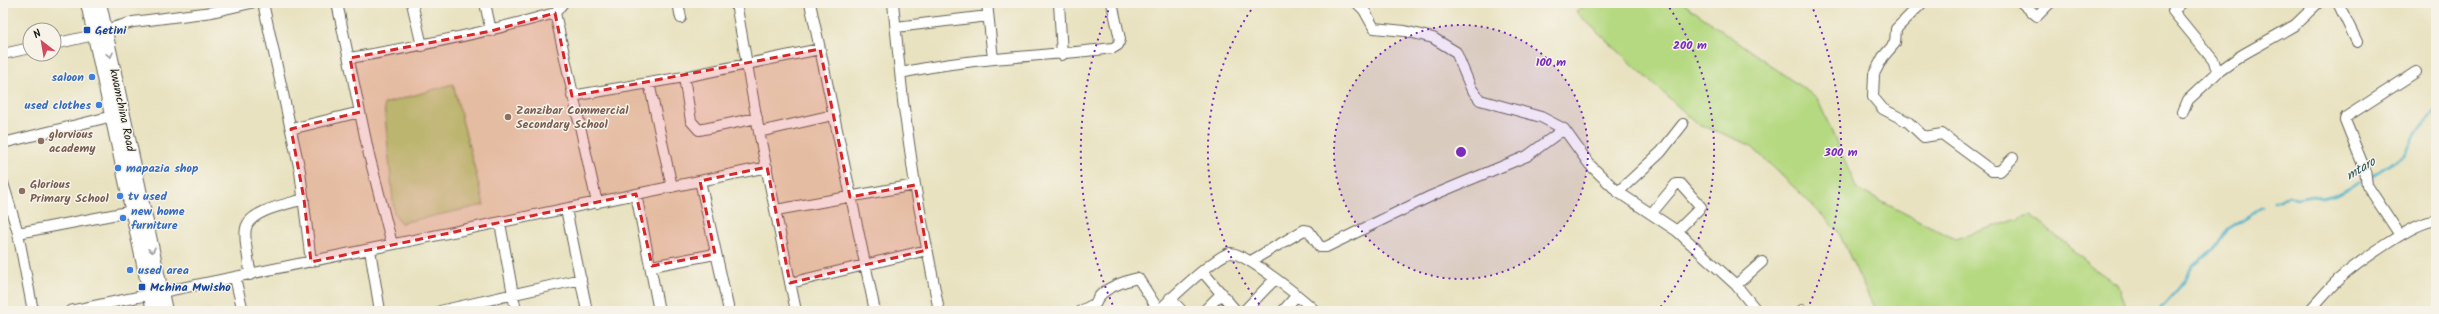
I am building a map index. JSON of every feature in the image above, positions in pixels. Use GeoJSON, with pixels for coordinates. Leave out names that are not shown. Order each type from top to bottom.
{"type":"FeatureCollection","features":[{"type":"Feature","properties":{"kind":"main road","name":"kwamchina Road"},"geometry":{"type":"LineString","coordinates":[[88,3],[99,32],[121,130],[156,294],[154,311]]}},
{"type":"Feature","properties":{"kind":"main road","name":"kwamchina Road"},"geometry":{"type":"LineString","coordinates":[[99,3],[99,32],[112,116],[121,130],[133,211],[156,294],[165,311]]}},
{"type":"Feature","properties":{"kind":"street"},"geometry":{"type":"LineString","coordinates":[[62,42],[133,22],[224,6],[251,3]]}},
{"type":"Feature","properties":{"kind":"street"},"geometry":{"type":"LineString","coordinates":[[263,3],[291,129],[304,199],[310,262]]}},
{"type":"Feature","properties":{"kind":"street"},"geometry":{"type":"LineString","coordinates":[[337,3],[350,58],[360,112],[392,244]]}},
{"type":"Feature","properties":{"kind":"street"},"geometry":{"type":"LineString","coordinates":[[412,3],[422,46]]}},
{"type":"Feature","properties":{"kind":"street"},"geometry":{"type":"LineString","coordinates":[[485,3],[491,31]]}},
{"type":"Feature","properties":{"kind":"street"},"geometry":{"type":"LineString","coordinates":[[350,58],[422,46],[491,31],[555,13],[563,3]]}},
{"type":"Feature","properties":{"kind":"street"},"geometry":{"type":"LineString","coordinates":[[678,3],[681,18]]}},
{"type":"Feature","properties":{"kind":"street"},"geometry":{"type":"LineString","coordinates":[[736,3],[759,132],[796,311]]}},
{"type":"Feature","properties":{"kind":"street"},"geometry":{"type":"LineString","coordinates":[[810,3],[875,311]]}},
{"type":"Feature","properties":{"kind":"street"},"geometry":{"type":"LineString","coordinates":[[893,3],[903,101],[915,185],[939,311]]}},
{"type":"Feature","properties":{"kind":"street"},"geometry":{"type":"LineString","coordinates":[[987,3],[993,59]]}},
{"type":"Feature","properties":{"kind":"street"},"geometry":{"type":"LineString","coordinates":[[1059,3],[1062,55]]}},
{"type":"Feature","properties":{"kind":"street"},"geometry":{"type":"LineString","coordinates":[[901,73],[941,64],[1062,55],[1113,48],[1118,45],[1120,39],[1112,3]]}},
{"type":"Feature","properties":{"kind":"street"},"geometry":{"type":"LineString","coordinates":[[1357,3],[1361,5],[1374,28],[1405,31],[1433,38],[1456,52],[1471,88],[1480,100],[1541,117],[1564,130],[1590,165],[1618,192],[1677,231],[1736,286],[1757,311]]}},
{"type":"Feature","properties":{"kind":"street"},"geometry":{"type":"LineString","coordinates":[[1922,3],[1896,29],[1895,43],[1883,57],[1874,74],[1873,97],[1882,109],[1908,122],[1924,137],[1942,134],[1992,170],[2000,171],[2013,158]]}},
{"type":"Feature","properties":{"kind":"street"},"geometry":{"type":"LineString","coordinates":[[2022,3],[2037,16],[2050,3]]}},
{"type":"Feature","properties":{"kind":"street"},"geometry":{"type":"LineString","coordinates":[[2182,3],[2173,11],[2209,54],[2218,72]]}},
{"type":"Feature","properties":{"kind":"street"},"geometry":{"type":"LineString","coordinates":[[2183,112],[2188,100],[2218,72],[2295,25],[2318,3]]}},
{"type":"Feature","properties":{"kind":"street"},"geometry":{"type":"LineString","coordinates":[[2338,3],[2357,42]]}},
{"type":"Feature","properties":{"kind":"street"},"geometry":{"type":"LineString","coordinates":[[555,13],[572,96],[597,203]]}},
{"type":"Feature","properties":{"kind":"street"},"geometry":{"type":"LineString","coordinates":[[896,27],[988,16]]}},
{"type":"Feature","properties":{"kind":"street"},"geometry":{"type":"LineString","coordinates":[[572,96],[684,77],[820,49]]}},
{"type":"Feature","properties":{"kind":"street"},"geometry":{"type":"LineString","coordinates":[[3,54],[22,50]]}},
{"type":"Feature","properties":{"kind":"street"},"geometry":{"type":"LineString","coordinates":[[2400,235],[2365,178],[2365,170],[2345,120],[2346,116],[2416,72]]}},
{"type":"Feature","properties":{"kind":"street"},"geometry":{"type":"LineString","coordinates":[[684,77],[691,121],[699,130],[757,118]]}},
{"type":"Feature","properties":{"kind":"street"},"geometry":{"type":"LineString","coordinates":[[649,83],[672,186]]}},
{"type":"Feature","properties":{"kind":"street"},"geometry":{"type":"LineString","coordinates":[[291,129],[360,112]]}},
{"type":"Feature","properties":{"kind":"street"},"geometry":{"type":"LineString","coordinates":[[759,132],[833,115]]}},
{"type":"Feature","properties":{"kind":"street"},"geometry":{"type":"LineString","coordinates":[[3,143],[112,116]]}},
{"type":"Feature","properties":{"kind":"street"},"geometry":{"type":"LineString","coordinates":[[1618,192],[1660,152],[1683,124]]}},
{"type":"Feature","properties":{"kind":"street"},"geometry":{"type":"LineString","coordinates":[[1251,261],[1304,230],[1309,231],[1320,248],[1326,247],[1431,196],[1528,156],[1564,130]]}},
{"type":"Feature","properties":{"kind":"street"},"geometry":{"type":"LineString","coordinates":[[70,311],[767,167]]}},
{"type":"Feature","properties":{"kind":"street"},"geometry":{"type":"LineString","coordinates":[[700,181],[715,254],[729,311]]}},
{"type":"Feature","properties":{"kind":"street"},"geometry":{"type":"LineString","coordinates":[[1651,214],[1676,184],[1681,184],[1701,206],[1677,231]]}},
{"type":"Feature","properties":{"kind":"street"},"geometry":{"type":"LineString","coordinates":[[776,210],[915,185]]}},
{"type":"Feature","properties":{"kind":"street"},"geometry":{"type":"LineString","coordinates":[[3,186],[18,233],[33,311]]}},
{"type":"Feature","properties":{"kind":"street"},"geometry":{"type":"LineString","coordinates":[[636,194],[652,266],[659,311]]}},
{"type":"Feature","properties":{"kind":"street"},"geometry":{"type":"LineString","coordinates":[[250,275],[245,229],[249,220],[256,214],[304,199]]}},
{"type":"Feature","properties":{"kind":"street"},"geometry":{"type":"LineString","coordinates":[[566,209],[587,311]]}},
{"type":"Feature","properties":{"kind":"street"},"geometry":{"type":"LineString","coordinates":[[18,233],[133,211]]}},
{"type":"Feature","properties":{"kind":"street"},"geometry":{"type":"LineString","coordinates":[[2309,311],[2338,280],[2400,235],[2427,221],[2436,221]]}},
{"type":"Feature","properties":{"kind":"street"},"geometry":{"type":"LineString","coordinates":[[500,223],[516,311]]}},
{"type":"Feature","properties":{"kind":"street"},"geometry":{"type":"LineString","coordinates":[[370,250],[380,311]]}},
{"type":"Feature","properties":{"kind":"street"},"geometry":{"type":"LineString","coordinates":[[790,283],[927,250]]}},
{"type":"Feature","properties":{"kind":"street"},"geometry":{"type":"LineString","coordinates":[[1081,311],[1096,303],[1098,296],[1102,291],[1126,281],[1138,278],[1159,311],[1170,298],[1203,272],[1228,253],[1234,253],[1251,261],[1315,311]]}},
{"type":"Feature","properties":{"kind":"street"},"geometry":{"type":"LineString","coordinates":[[652,266],[715,254]]}},
{"type":"Feature","properties":{"kind":"street"},"geometry":{"type":"LineString","coordinates":[[1736,286],[1762,262]]}},
{"type":"Feature","properties":{"kind":"street"},"geometry":{"type":"LineString","coordinates":[[1203,272],[1236,311]]}},
{"type":"Feature","properties":{"kind":"street"},"geometry":{"type":"LineString","coordinates":[[235,278],[243,311]]}},
{"type":"Feature","properties":{"kind":"street"},"geometry":{"type":"LineString","coordinates":[[444,311],[581,279]]}},
{"type":"Feature","properties":{"kind":"street"},"geometry":{"type":"LineString","coordinates":[[1244,311],[1275,279]]}},
{"type":"Feature","properties":{"kind":"street"},"geometry":{"type":"LineString","coordinates":[[1204,311],[1222,293]]}},
{"type":"Feature","properties":{"kind":"street"},"geometry":{"type":"LineString","coordinates":[[1283,311],[1296,296]]}},
{"type":"Feature","properties":{"kind":"street"},"geometry":{"type":"LineString","coordinates":[[1170,298],[1182,311]]}},
{"type":"Feature","properties":{"kind":"highlighted area"},"geometry":{"type":"Polygon","coordinates":[[[555,13],[572,96],[820,49],[850,197],[915,185],[927,250],[790,283],[767,167],[700,181],[715,254],[652,266],[636,194],[311,262],[304,199],[291,129],[360,112],[350,58],[491,31],[555,13]]]}},
{"type":"Feature","properties":{"kind":"green space"},"geometry":{"type":"Polygon","coordinates":[[[1590,3],[1684,4],[1817,98],[1857,189],[1955,239],[2031,215],[2096,270],[2117,284],[2127,311],[1878,311],[1874,308],[1838,231],[1750,145],[1696,123],[1576,12],[1590,3]]]}},
{"type":"Feature","properties":{"kind":"green space"},"geometry":{"type":"Polygon","coordinates":[[[453,84],[484,205],[401,223],[394,213],[384,104],[453,84]]]}},
{"type":"Feature","properties":{"kind":"waterway","name":"mtaro"},"geometry":{"type":"LineString","coordinates":[[2370,177],[2404,155],[2417,132],[2436,111]]}},
{"type":"Feature","properties":{"kind":"waterway","name":"mtaro"},"geometry":{"type":"LineString","coordinates":[[2274,201],[2289,196],[2296,199],[2313,196],[2323,198],[2338,194],[2364,180]]}},
{"type":"Feature","properties":{"kind":"waterway","name":"mtaro"},"geometry":{"type":"LineString","coordinates":[[2159,311],[2178,290],[2192,267],[2216,247],[2228,229],[2262,207]]}},
{"type":"Feature","properties":{"kind":"place","name":"Getini"},"geometry":{"type":"Point","coordinates":[87,30]}},
{"type":"Feature","properties":{"kind":"place","name":"saloon"},"geometry":{"type":"Point","coordinates":[92,77]}},
{"type":"Feature","properties":{"kind":"place","name":"used clothes"},"geometry":{"type":"Point","coordinates":[99,105]}},
{"type":"Feature","properties":{"kind":"place","name":"Zanzibar Commercial Secondary School"},"geometry":{"type":"Point","coordinates":[508,117]}},
{"type":"Feature","properties":{"kind":"place","name":"glorvious academy"},"geometry":{"type":"Point","coordinates":[41,141]}},
{"type":"Feature","properties":{"kind":"place","name":"mapazia shop"},"geometry":{"type":"Point","coordinates":[118,168]}},
{"type":"Feature","properties":{"kind":"place","name":"Glorious Primary School"},"geometry":{"type":"Point","coordinates":[22,191]}},
{"type":"Feature","properties":{"kind":"place","name":"tv used"},"geometry":{"type":"Point","coordinates":[120,196]}},
{"type":"Feature","properties":{"kind":"place","name":"new home furniture"},"geometry":{"type":"Point","coordinates":[123,218]}},
{"type":"Feature","properties":{"kind":"place","name":"used area"},"geometry":{"type":"Point","coordinates":[130,270]}},
{"type":"Feature","properties":{"kind":"place","name":"Mchina Mwisho"},"geometry":{"type":"Point","coordinates":[142,287]}}]}
